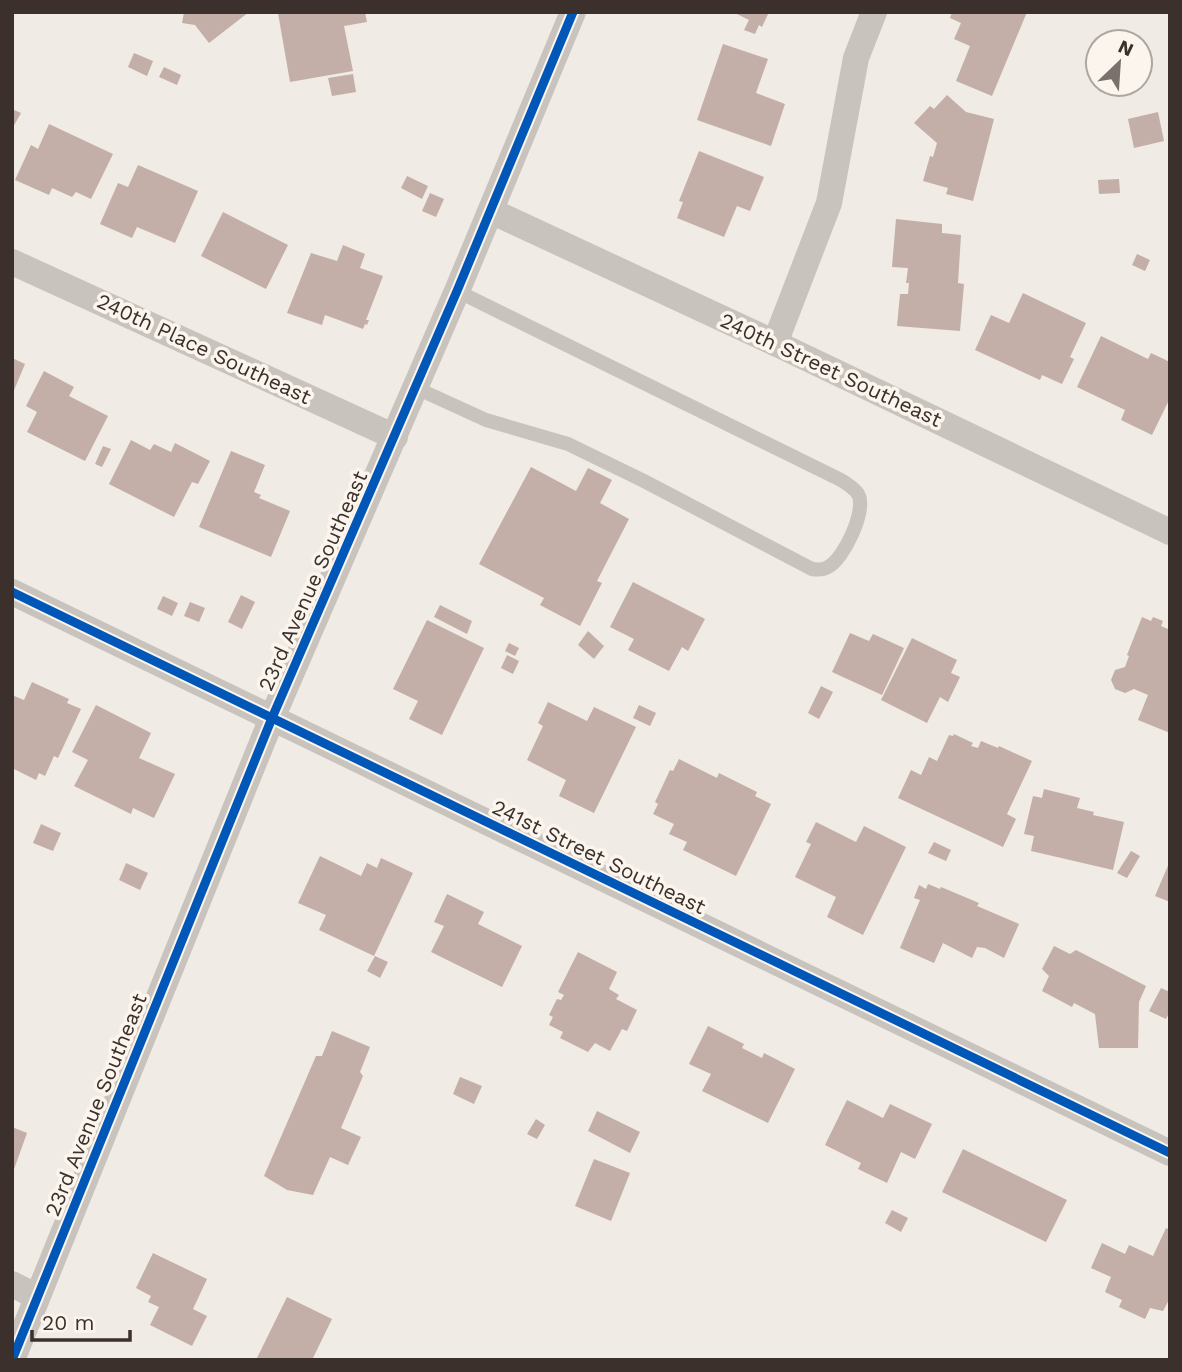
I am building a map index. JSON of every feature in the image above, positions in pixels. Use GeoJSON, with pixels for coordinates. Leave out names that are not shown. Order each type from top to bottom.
{"type":"FeatureCollection","features":[{"type":"Feature","properties":{"kind":"street","name":"23rd Avenue Southeast"},"geometry":{"type":"LineString","coordinates":[[20,1357],[37,1297],[272,718],[416,388],[573,12]]}},
{"type":"Feature","properties":{"kind":"street"},"geometry":{"type":"LineString","coordinates":[[775,343],[830,203],[856,58],[874,12]]}},
{"type":"Feature","properties":{"kind":"street","name":"240th Street Southeast"},"geometry":{"type":"LineString","coordinates":[[491,211],[1170,532]]}},
{"type":"Feature","properties":{"kind":"street","name":"240th Place Southeast"},"geometry":{"type":"LineString","coordinates":[[12,261],[395,437]]}},
{"type":"Feature","properties":{"kind":"street","name":"241st Street Southeast"},"geometry":{"type":"LineString","coordinates":[[12,592],[1170,1153]]}},
{"type":"Feature","properties":{"kind":"street"},"geometry":{"type":"LineString","coordinates":[[12,1284],[37,1297]]}},
{"type":"Feature","properties":{"kind":"lane"},"geometry":{"type":"LineString","coordinates":[[416,388],[486,420],[568,444],[812,569],[830,567],[846,547],[860,503],[858,494],[841,480],[457,291]]}},
{"type":"Feature","properties":{"kind":"building"},"geometry":{"type":"Polygon","coordinates":[[[184,12],[249,12],[209,43],[195,25],[182,23],[184,12]]]}},
{"type":"Feature","properties":{"kind":"building"},"geometry":{"type":"Polygon","coordinates":[[[365,12],[367,22],[344,26],[353,71],[290,82],[278,13],[365,12]]]}},
{"type":"Feature","properties":{"kind":"building"},"geometry":{"type":"Polygon","coordinates":[[[733,12],[769,12],[762,27],[759,25],[755,34],[744,30],[749,20],[733,12]]]}},
{"type":"Feature","properties":{"kind":"building"},"geometry":{"type":"Polygon","coordinates":[[[952,12],[1027,12],[992,96],[956,81],[970,46],[954,39],[961,23],[950,18],[952,12]]]}},
{"type":"Feature","properties":{"kind":"building"},"geometry":{"type":"Polygon","coordinates":[[[723,44],[768,59],[756,93],[785,104],[771,146],[697,120],[723,44]]]}},
{"type":"Feature","properties":{"kind":"building"},"geometry":{"type":"Polygon","coordinates":[[[134,53],[153,61],[147,76],[128,67],[134,53]]]}},
{"type":"Feature","properties":{"kind":"building"},"geometry":{"type":"Polygon","coordinates":[[[164,67],[181,75],[177,85],[159,77],[164,67]]]}},
{"type":"Feature","properties":{"kind":"building"},"geometry":{"type":"Polygon","coordinates":[[[353,74],[356,92],[332,96],[328,78],[353,74]]]}},
{"type":"Feature","properties":{"kind":"building"},"geometry":{"type":"Polygon","coordinates":[[[947,95],[966,112],[994,119],[973,201],[946,194],[948,188],[923,181],[937,143],[914,123],[930,106],[934,109],[947,95]]]}},
{"type":"Feature","properties":{"kind":"building"},"geometry":{"type":"Polygon","coordinates":[[[12,109],[21,113],[12,129],[12,109]]]}},
{"type":"Feature","properties":{"kind":"building"},"geometry":{"type":"Polygon","coordinates":[[[1158,112],[1164,141],[1134,148],[1128,119],[1158,112]]]}},
{"type":"Feature","properties":{"kind":"building"},"geometry":{"type":"Polygon","coordinates":[[[49,124],[113,154],[91,199],[76,192],[72,197],[52,188],[49,195],[15,180],[31,145],[38,149],[49,124]]]}},
{"type":"Feature","properties":{"kind":"building"},"geometry":{"type":"Polygon","coordinates":[[[699,151],[764,177],[750,211],[737,206],[724,237],[677,218],[683,202],[679,201],[699,151]]]}},
{"type":"Feature","properties":{"kind":"building"},"geometry":{"type":"Polygon","coordinates":[[[138,165],[198,191],[175,243],[137,227],[132,238],[100,224],[118,183],[128,187],[138,165]]]}},
{"type":"Feature","properties":{"kind":"building"},"geometry":{"type":"Polygon","coordinates":[[[407,176],[428,186],[422,199],[401,188],[407,176]]]}},
{"type":"Feature","properties":{"kind":"building"},"geometry":{"type":"Polygon","coordinates":[[[1119,179],[1120,193],[1099,194],[1098,180],[1119,179]]]}},
{"type":"Feature","properties":{"kind":"building"},"geometry":{"type":"Polygon","coordinates":[[[430,193],[444,199],[436,217],[422,211],[430,193]]]}},
{"type":"Feature","properties":{"kind":"building"},"geometry":{"type":"Polygon","coordinates":[[[223,212],[288,245],[266,289],[201,256],[223,212]]]}},
{"type":"Feature","properties":{"kind":"building"},"geometry":{"type":"Polygon","coordinates":[[[896,219],[942,224],[942,233],[961,235],[958,283],[964,284],[960,331],[897,326],[900,294],[908,294],[909,283],[906,283],[908,268],[892,267],[896,219]]]}},
{"type":"Feature","properties":{"kind":"building"},"geometry":{"type":"Polygon","coordinates":[[[343,245],[365,254],[360,268],[383,276],[366,320],[369,320],[367,325],[365,324],[363,329],[325,315],[322,325],[287,313],[311,253],[337,261],[343,245]]]}},
{"type":"Feature","properties":{"kind":"building"},"geometry":{"type":"Polygon","coordinates":[[[1137,254],[1150,260],[1145,271],[1132,265],[1137,254]]]}},
{"type":"Feature","properties":{"kind":"building"},"geometry":{"type":"Polygon","coordinates":[[[1023,293],[1086,323],[1070,357],[1074,359],[1062,384],[1042,375],[1040,380],[975,350],[991,315],[1009,323],[1023,293]]]}},
{"type":"Feature","properties":{"kind":"building"},"geometry":{"type":"Polygon","coordinates":[[[1101,336],[1148,359],[1151,353],[1170,362],[1170,398],[1152,435],[1121,420],[1125,410],[1077,387],[1101,336]]]}},
{"type":"Feature","properties":{"kind":"building"},"geometry":{"type":"Polygon","coordinates":[[[12,358],[25,364],[12,395],[12,358]]]}},
{"type":"Feature","properties":{"kind":"building"},"geometry":{"type":"Polygon","coordinates":[[[44,371],[74,387],[69,396],[108,416],[85,461],[27,432],[37,412],[26,406],[44,371]]]}},
{"type":"Feature","properties":{"kind":"building"},"geometry":{"type":"Polygon","coordinates":[[[131,440],[150,450],[154,444],[171,452],[175,443],[210,461],[198,484],[192,482],[174,517],[109,484],[131,440]]]}},
{"type":"Feature","properties":{"kind":"building"},"geometry":{"type":"Polygon","coordinates":[[[103,446],[111,449],[102,467],[95,464],[103,446]]]}},
{"type":"Feature","properties":{"kind":"building"},"geometry":{"type":"Polygon","coordinates":[[[231,451],[265,465],[254,492],[261,495],[259,498],[290,511],[271,557],[199,527],[231,451]]]}},
{"type":"Feature","properties":{"kind":"building"},"geometry":{"type":"Polygon","coordinates":[[[531,467],[576,491],[588,468],[612,480],[600,503],[629,519],[597,581],[602,583],[580,626],[540,605],[544,598],[479,564],[531,467]]]}},
{"type":"Feature","properties":{"kind":"building"},"geometry":{"type":"Polygon","coordinates":[[[633,582],[705,619],[688,651],[682,647],[669,671],[628,650],[634,639],[610,627],[633,582]]]}},
{"type":"Feature","properties":{"kind":"building"},"geometry":{"type":"Polygon","coordinates":[[[241,595],[255,602],[242,629],[228,622],[241,595]]]}},
{"type":"Feature","properties":{"kind":"building"},"geometry":{"type":"Polygon","coordinates":[[[163,596],[178,603],[172,616],[157,609],[163,596]]]}},
{"type":"Feature","properties":{"kind":"building"},"geometry":{"type":"Polygon","coordinates":[[[190,602],[205,608],[199,622],[184,616],[190,602]]]}},
{"type":"Feature","properties":{"kind":"building"},"geometry":{"type":"Polygon","coordinates":[[[440,605],[472,621],[467,634],[434,617],[440,605]]]}},
{"type":"Feature","properties":{"kind":"building"},"geometry":{"type":"Polygon","coordinates":[[[1142,617],[1151,621],[1153,617],[1163,621],[1161,626],[1170,630],[1170,733],[1138,720],[1148,695],[1134,689],[1125,693],[1115,689],[1111,680],[1115,670],[1125,667],[1142,617]]]}},
{"type":"Feature","properties":{"kind":"building"},"geometry":{"type":"Polygon","coordinates":[[[427,620],[484,648],[442,735],[409,719],[418,701],[393,689],[427,620]]]}},
{"type":"Feature","properties":{"kind":"building"},"geometry":{"type":"Polygon","coordinates":[[[588,631],[604,646],[594,659],[578,645],[588,631]]]}},
{"type":"Feature","properties":{"kind":"building"},"geometry":{"type":"Polygon","coordinates":[[[850,633],[869,641],[873,634],[904,648],[882,695],[832,672],[850,633]]]}},
{"type":"Feature","properties":{"kind":"building"},"geometry":{"type":"Polygon","coordinates":[[[912,638],[957,660],[951,673],[960,677],[948,702],[940,697],[927,723],[881,700],[912,638]]]}},
{"type":"Feature","properties":{"kind":"building"},"geometry":{"type":"Polygon","coordinates":[[[509,643],[519,648],[515,656],[505,651],[509,643]]]}},
{"type":"Feature","properties":{"kind":"building"},"geometry":{"type":"Polygon","coordinates":[[[507,655],[519,661],[513,674],[501,668],[507,655]]]}},
{"type":"Feature","properties":{"kind":"building"},"geometry":{"type":"Polygon","coordinates":[[[32,682],[69,699],[67,703],[81,709],[58,758],[54,756],[45,776],[39,773],[36,780],[12,768],[12,695],[24,700],[32,682]]]}},
{"type":"Feature","properties":{"kind":"building"},"geometry":{"type":"Polygon","coordinates":[[[821,686],[833,692],[819,719],[808,713],[821,686]]]}},
{"type":"Feature","properties":{"kind":"building"},"geometry":{"type":"Polygon","coordinates":[[[548,702],[587,721],[594,707],[636,727],[594,813],[559,796],[566,780],[527,760],[543,726],[538,723],[548,702]]]}},
{"type":"Feature","properties":{"kind":"building"},"geometry":{"type":"Polygon","coordinates":[[[96,705],[151,733],[139,758],[175,774],[154,818],[133,808],[131,814],[74,786],[88,760],[72,752],[96,705]]]}},
{"type":"Feature","properties":{"kind":"building"},"geometry":{"type":"Polygon","coordinates":[[[639,705],[656,713],[650,726],[633,718],[639,705]]]}},
{"type":"Feature","properties":{"kind":"building"},"geometry":{"type":"Polygon","coordinates":[[[954,734],[973,743],[971,746],[978,748],[981,741],[1032,761],[1007,814],[1016,819],[1003,847],[898,798],[911,770],[921,775],[929,757],[937,761],[949,735],[954,734]]]}},
{"type":"Feature","properties":{"kind":"building"},"geometry":{"type":"Polygon","coordinates":[[[679,759],[717,778],[719,773],[757,792],[755,796],[771,804],[736,876],[683,850],[687,842],[669,834],[674,824],[653,814],[658,804],[655,802],[670,770],[673,771],[679,759]]]}},
{"type":"Feature","properties":{"kind":"building"},"geometry":{"type":"Polygon","coordinates":[[[1044,789],[1080,798],[1077,808],[1094,812],[1093,815],[1124,822],[1113,870],[1031,851],[1034,836],[1024,834],[1033,796],[1042,798],[1044,789]]]}},
{"type":"Feature","properties":{"kind":"building"},"geometry":{"type":"Polygon","coordinates":[[[816,822],[856,842],[864,826],[906,847],[863,935],[827,917],[836,897],[795,877],[811,844],[806,842],[816,822]]]}},
{"type":"Feature","properties":{"kind":"building"},"geometry":{"type":"Polygon","coordinates":[[[41,824],[61,833],[53,851],[33,843],[41,824]]]}},
{"type":"Feature","properties":{"kind":"building"},"geometry":{"type":"Polygon","coordinates":[[[934,842],[951,850],[946,861],[928,853],[934,842]]]}},
{"type":"Feature","properties":{"kind":"building"},"geometry":{"type":"Polygon","coordinates":[[[1131,851],[1140,856],[1127,878],[1117,873],[1131,851]]]}},
{"type":"Feature","properties":{"kind":"building"},"geometry":{"type":"Polygon","coordinates":[[[320,856],[361,876],[367,863],[377,868],[381,858],[413,873],[374,956],[319,930],[326,915],[298,903],[320,856]]]}},
{"type":"Feature","properties":{"kind":"building"},"geometry":{"type":"Polygon","coordinates":[[[1170,861],[1170,902],[1155,896],[1170,861]]]}},
{"type":"Feature","properties":{"kind":"building"},"geometry":{"type":"Polygon","coordinates":[[[126,863],[148,873],[140,890],[119,880],[126,863]]]}},
{"type":"Feature","properties":{"kind":"building"},"geometry":{"type":"Polygon","coordinates":[[[928,884],[979,903],[977,906],[1019,924],[1004,958],[977,947],[972,958],[943,943],[934,963],[900,948],[920,900],[914,898],[919,885],[926,889],[928,884]]]}},
{"type":"Feature","properties":{"kind":"building"},"geometry":{"type":"Polygon","coordinates":[[[447,894],[484,912],[478,924],[522,946],[502,987],[431,952],[444,926],[434,922],[447,894]]]}},
{"type":"Feature","properties":{"kind":"building"},"geometry":{"type":"Polygon","coordinates":[[[1054,946],[1070,954],[1076,950],[1146,986],[1139,1002],[1138,1048],[1099,1048],[1095,1014],[1074,1003],[1072,1007],[1042,991],[1049,976],[1042,969],[1054,946]]]}},
{"type":"Feature","properties":{"kind":"building"},"geometry":{"type":"Polygon","coordinates":[[[578,952],[617,972],[609,989],[619,995],[616,999],[637,1010],[627,1031],[622,1029],[610,1051],[595,1043],[588,1052],[560,1038],[563,1032],[549,1025],[553,1017],[549,1015],[557,999],[561,1000],[564,995],[558,992],[578,952]]]}},
{"type":"Feature","properties":{"kind":"building"},"geometry":{"type":"Polygon","coordinates":[[[375,956],[388,962],[380,978],[367,971],[375,956]]]}},
{"type":"Feature","properties":{"kind":"building"},"geometry":{"type":"Polygon","coordinates":[[[1161,988],[1170,992],[1170,1011],[1166,1019],[1149,1011],[1161,988]]]}},
{"type":"Feature","properties":{"kind":"building"},"geometry":{"type":"Polygon","coordinates":[[[708,1026],[744,1044],[742,1048],[762,1058],[764,1053],[795,1069],[768,1123],[702,1091],[711,1074],[689,1064],[708,1026]]]}},
{"type":"Feature","properties":{"kind":"building"},"geometry":{"type":"Polygon","coordinates":[[[332,1031],[370,1047],[360,1072],[363,1076],[341,1128],[361,1137],[348,1165],[330,1157],[313,1195],[287,1190],[264,1176],[316,1056],[322,1056],[332,1031]]]}},
{"type":"Feature","properties":{"kind":"building"},"geometry":{"type":"Polygon","coordinates":[[[460,1077],[482,1086],[474,1104],[453,1094],[460,1077]]]}},
{"type":"Feature","properties":{"kind":"building"},"geometry":{"type":"Polygon","coordinates":[[[847,1100],[883,1118],[890,1104],[932,1124],[915,1159],[901,1152],[887,1183],[858,1169],[861,1163],[825,1145],[847,1100]]]}},
{"type":"Feature","properties":{"kind":"building"},"geometry":{"type":"Polygon","coordinates":[[[597,1111],[640,1132],[630,1153],[588,1131],[597,1111]]]}},
{"type":"Feature","properties":{"kind":"building"},"geometry":{"type":"Polygon","coordinates":[[[536,1119],[545,1125],[537,1139],[527,1134],[536,1119]]]}},
{"type":"Feature","properties":{"kind":"building"},"geometry":{"type":"Polygon","coordinates":[[[12,1127],[27,1133],[13,1172],[12,1172],[12,1127]]]}},
{"type":"Feature","properties":{"kind":"building"},"geometry":{"type":"Polygon","coordinates":[[[963,1149],[1067,1200],[1046,1242],[942,1192],[963,1149]]]}},
{"type":"Feature","properties":{"kind":"building"},"geometry":{"type":"Polygon","coordinates":[[[594,1159],[630,1173],[611,1221],[575,1206],[594,1159]]]}},
{"type":"Feature","properties":{"kind":"building"},"geometry":{"type":"Polygon","coordinates":[[[892,1210],[908,1218],[901,1232],[885,1223],[892,1210]]]}},
{"type":"Feature","properties":{"kind":"building"},"geometry":{"type":"Polygon","coordinates":[[[1166,1228],[1170,1230],[1170,1298],[1163,1311],[1150,1308],[1145,1319],[1119,1307],[1122,1300],[1105,1292],[1111,1277],[1091,1268],[1102,1243],[1125,1254],[1129,1245],[1153,1256],[1166,1228]]]}},
{"type":"Feature","properties":{"kind":"building"},"geometry":{"type":"Polygon","coordinates":[[[153,1253],[207,1279],[193,1309],[207,1316],[192,1346],[150,1325],[159,1307],[148,1302],[151,1296],[136,1288],[153,1253]]]}},
{"type":"Feature","properties":{"kind":"building"},"geometry":{"type":"Polygon","coordinates":[[[287,1297],[332,1319],[312,1360],[256,1360],[287,1297]]]}},
{"type":"Feature","properties":{"kind":"cycle path"},"geometry":{"type":"LineString","coordinates":[[12,1360],[272,718],[457,291],[573,12]]}},
{"type":"Feature","properties":{"kind":"cycle path"},"geometry":{"type":"LineString","coordinates":[[12,592],[1170,1153]]}}]}
